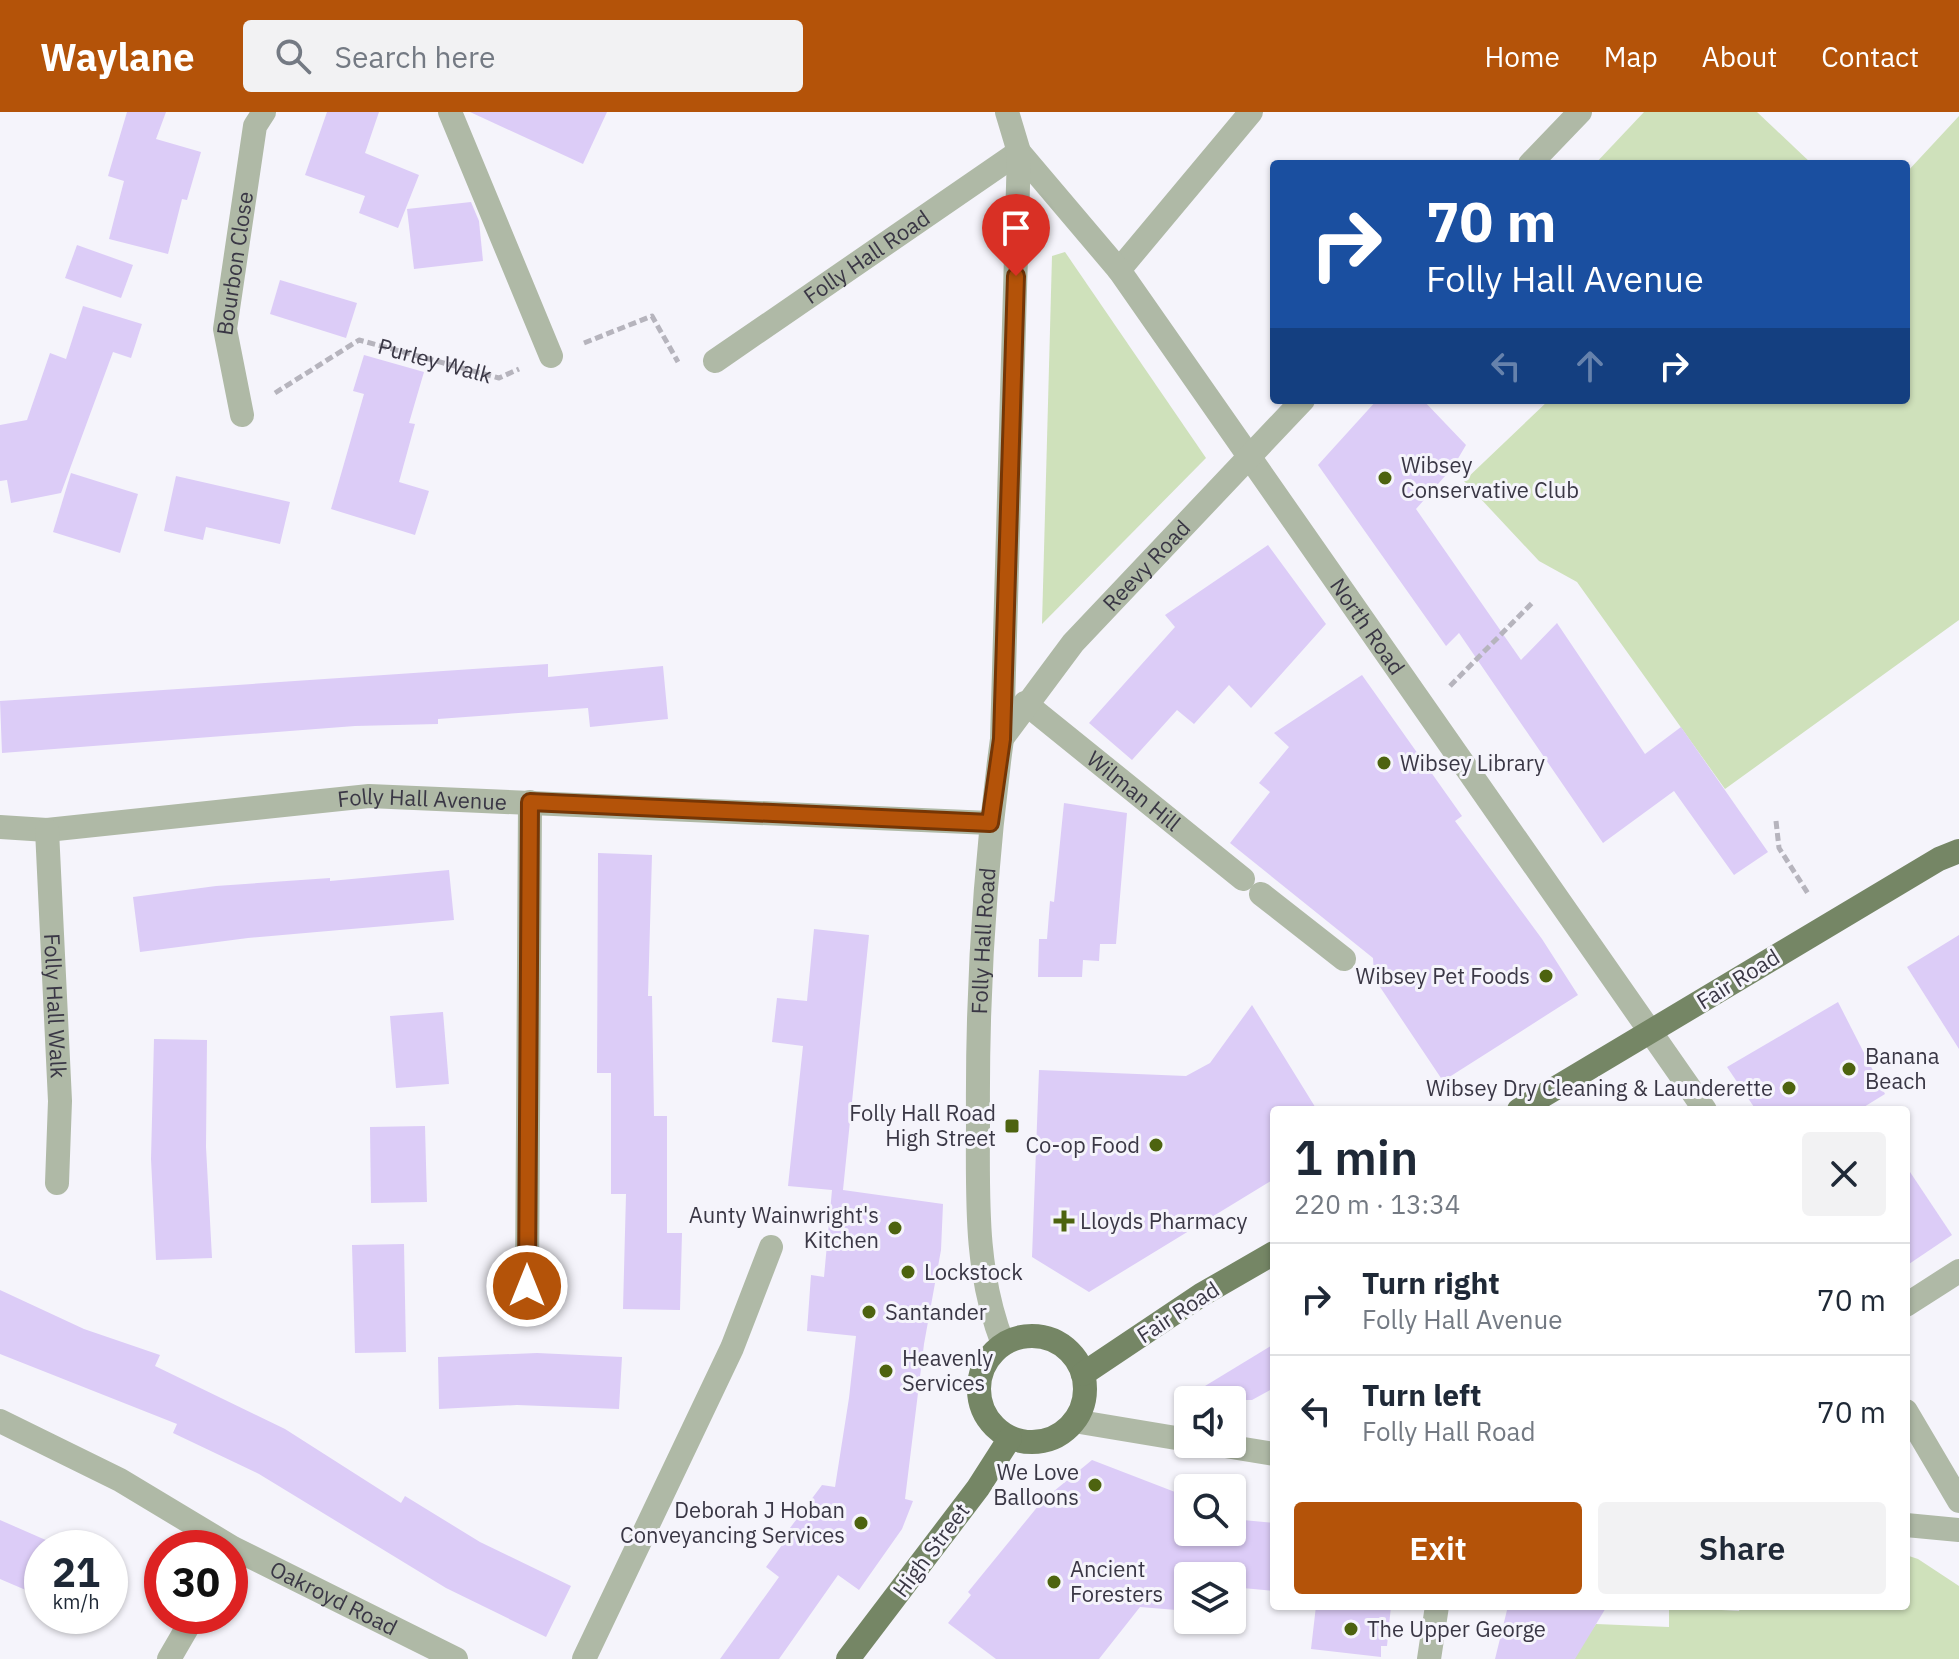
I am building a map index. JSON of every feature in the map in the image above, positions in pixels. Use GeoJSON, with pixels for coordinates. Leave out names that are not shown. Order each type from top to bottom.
{"type":"FeatureCollection","features":[{"type":"Feature","properties":{"kind":"main road","name":"Fair Road"},"geometry":{"type":"LineString","coordinates":[[1526,1106],[1828,924],[1939,859],[1959,851]]}},
{"type":"Feature","properties":{"kind":"main road","name":"Fair Road"},"geometry":{"type":"LineString","coordinates":[[1083,1374],[1176,1311],[1270,1255]]}},
{"type":"Feature","properties":{"kind":"main road"},"geometry":{"type":"LineString","coordinates":[[1028,1336],[1046,1337],[1062,1344],[1075,1356],[1083,1374],[1083,1406],[1062,1433],[1046,1440],[1028,1442],[1010,1438],[990,1421],[979,1396],[979,1378],[986,1362],[1003,1344],[1028,1336]]}},
{"type":"Feature","properties":{"kind":"main road","name":"High Street"},"geometry":{"type":"LineString","coordinates":[[848,1659],[978,1488],[1010,1438]]}},
{"type":"Feature","properties":{"kind":"street","name":"Bourbon Close"},"geometry":{"type":"LineString","coordinates":[[242,415],[225,329],[255,126],[264,112]]}},
{"type":"Feature","properties":{"kind":"street"},"geometry":{"type":"LineString","coordinates":[[450,112],[551,356]]}},
{"type":"Feature","properties":{"kind":"street","name":"Folly Hall Road"},"geometry":{"type":"LineString","coordinates":[[1003,1344],[982,1276],[978,1226],[980,954],[990,823],[1002,739],[1019,152],[1007,112]]}},
{"type":"Feature","properties":{"kind":"street"},"geometry":{"type":"LineString","coordinates":[[1119,270],[1251,112]]}},
{"type":"Feature","properties":{"kind":"street"},"geometry":{"type":"LineString","coordinates":[[1534,160],[1580,112]]}},
{"type":"Feature","properties":{"kind":"street","name":"Folly Hall Road"},"geometry":{"type":"LineString","coordinates":[[715,361],[1019,152]]}},
{"type":"Feature","properties":{"kind":"street","name":"North Road"},"geometry":{"type":"LineString","coordinates":[[1019,152],[1119,270],[1702,1106]]}},
{"type":"Feature","properties":{"kind":"street","name":"Reevy Road"},"geometry":{"type":"LineString","coordinates":[[1002,739],[1025,703],[1073,643],[1299,404]]}},
{"type":"Feature","properties":{"kind":"street","name":"Wilman Hill"},"geometry":{"type":"LineString","coordinates":[[1025,703],[1344,959]]}},
{"type":"Feature","properties":{"kind":"street","name":"Folly Hall Avenue"},"geometry":{"type":"LineString","coordinates":[[0,827],[47,830],[369,796],[990,823]]}},
{"type":"Feature","properties":{"kind":"street"},"geometry":{"type":"LineString","coordinates":[[527,1286],[530,802]]}},
{"type":"Feature","properties":{"kind":"street","name":"Folly Hall Walk"},"geometry":{"type":"LineString","coordinates":[[47,830],[60,1101],[57,1183]]}},
{"type":"Feature","properties":{"kind":"street"},"geometry":{"type":"LineString","coordinates":[[584,1659],[732,1348],[771,1247]]}},
{"type":"Feature","properties":{"kind":"street"},"geometry":{"type":"LineString","coordinates":[[1910,1302],[1959,1271]]}},
{"type":"Feature","properties":{"kind":"street"},"geometry":{"type":"LineString","coordinates":[[1910,1418],[1959,1501]]}},
{"type":"Feature","properties":{"kind":"street","name":"Oakroyd Road"},"geometry":{"type":"LineString","coordinates":[[0,1421],[120,1480],[199,1530]]}},
{"type":"Feature","properties":{"kind":"street"},"geometry":{"type":"LineString","coordinates":[[1074,1421],[1174,1438]]}},
{"type":"Feature","properties":{"kind":"street"},"geometry":{"type":"LineString","coordinates":[[1246,1449],[1270,1453]]}},
{"type":"Feature","properties":{"kind":"street"},"geometry":{"type":"LineString","coordinates":[[1910,1525],[1959,1530]]}},
{"type":"Feature","properties":{"kind":"street","name":"Oakroyd Road"},"geometry":{"type":"LineString","coordinates":[[248,1559],[456,1659]]}},
{"type":"Feature","properties":{"kind":"street"},"geometry":{"type":"LineString","coordinates":[[1429,1659],[1436,1610]]}},
{"type":"Feature","properties":{"kind":"street"},"geometry":{"type":"LineString","coordinates":[[169,1659],[184,1634]]}},
{"type":"Feature","properties":{"kind":"path","name":"Purley Walk"},"geometry":{"type":"LineString","coordinates":[[242,415],[359,340],[499,378],[652,316],[687,379],[715,361]]}},
{"type":"Feature","properties":{"kind":"path"},"geometry":{"type":"LineString","coordinates":[[1425,710],[1534,601]]}},
{"type":"Feature","properties":{"kind":"path"},"geometry":{"type":"LineString","coordinates":[[1776,821],[1779,848],[1828,924]]}},
{"type":"Feature","properties":{"kind":"green space"},"geometry":{"type":"Polygon","coordinates":[[[1644,112],[1757,112],[1808,160],[1599,160],[1644,112]]]}},
{"type":"Feature","properties":{"kind":"green space"},"geometry":{"type":"Polygon","coordinates":[[[1959,116],[1959,620],[1725,789],[1577,582],[1539,561],[1464,481],[1545,404],[1910,404],[1910,169],[1959,116]]]}},
{"type":"Feature","properties":{"kind":"green space"},"geometry":{"type":"Polygon","coordinates":[[[1065,252],[1206,458],[1042,624],[1052,256],[1065,252]]]}},
{"type":"Feature","properties":{"kind":"green space"},"geometry":{"type":"Polygon","coordinates":[[[1910,1556],[1959,1586],[1959,1659],[1572,1659],[1596,1624],[1669,1627],[1669,1610],[1910,1610],[1910,1556]]]}},
{"type":"Feature","properties":{"kind":"building"},"geometry":{"type":"Polygon","coordinates":[[[127,112],[166,112],[156,139],[201,152],[187,200],[182,199],[168,254],[109,239],[124,181],[108,176],[127,112]]]}},
{"type":"Feature","properties":{"kind":"building"},"geometry":{"type":"Polygon","coordinates":[[[327,112],[379,112],[365,153],[419,175],[398,228],[359,213],[365,196],[305,175],[327,112]]]}},
{"type":"Feature","properties":{"kind":"building"},"geometry":{"type":"Polygon","coordinates":[[[470,112],[607,112],[583,164],[470,112]]]}},
{"type":"Feature","properties":{"kind":"building"},"geometry":{"type":"Polygon","coordinates":[[[471,202],[479,221],[483,261],[414,269],[407,209],[471,202]]]}},
{"type":"Feature","properties":{"kind":"building"},"geometry":{"type":"Polygon","coordinates":[[[77,245],[133,265],[121,298],[65,278],[77,245]]]}},
{"type":"Feature","properties":{"kind":"building"},"geometry":{"type":"Polygon","coordinates":[[[280,280],[357,303],[346,338],[270,314],[280,280]]]}},
{"type":"Feature","properties":{"kind":"building"},"geometry":{"type":"Polygon","coordinates":[[[83,306],[142,324],[131,358],[113,352],[61,493],[11,503],[7,480],[0,481],[0,425],[27,420],[50,353],[66,359],[83,306]]]}},
{"type":"Feature","properties":{"kind":"building"},"geometry":{"type":"Polygon","coordinates":[[[364,355],[424,372],[409,423],[415,424],[399,482],[429,491],[415,535],[331,509],[364,394],[353,391],[364,355]]]}},
{"type":"Feature","properties":{"kind":"building"},"geometry":{"type":"Polygon","coordinates":[[[1373,404],[1427,404],[1466,445],[1453,467],[1416,509],[1521,660],[1557,623],[1645,754],[1681,727],[1768,852],[1734,875],[1674,791],[1603,843],[1459,633],[1446,646],[1318,465],[1373,404]]]}},
{"type":"Feature","properties":{"kind":"building"},"geometry":{"type":"Polygon","coordinates":[[[71,473],[138,494],[120,553],[53,532],[71,473]]]}},
{"type":"Feature","properties":{"kind":"building"},"geometry":{"type":"Polygon","coordinates":[[[176,476],[290,502],[280,544],[206,527],[203,540],[164,531],[176,476]]]}},
{"type":"Feature","properties":{"kind":"building"},"geometry":{"type":"Polygon","coordinates":[[[1268,545],[1326,624],[1251,708],[1229,685],[1194,724],[1177,710],[1132,760],[1089,723],[1175,627],[1165,615],[1268,545]]]}},
{"type":"Feature","properties":{"kind":"building"},"geometry":{"type":"Polygon","coordinates":[[[548,664],[548,677],[663,666],[668,719],[590,727],[588,708],[438,719],[438,724],[355,726],[2,753],[0,701],[548,664]]]}},
{"type":"Feature","properties":{"kind":"building"},"geometry":{"type":"Polygon","coordinates":[[[1362,675],[1462,816],[1455,821],[1542,939],[1578,995],[1443,1081],[1374,978],[1373,958],[1230,843],[1270,792],[1259,783],[1289,747],[1274,733],[1362,675]]]}},
{"type":"Feature","properties":{"kind":"building"},"geometry":{"type":"Polygon","coordinates":[[[1064,803],[1127,813],[1116,944],[1100,944],[1099,961],[1083,960],[1082,977],[1038,977],[1039,939],[1047,939],[1050,901],[1054,902],[1064,803]]]}},
{"type":"Feature","properties":{"kind":"building"},"geometry":{"type":"Polygon","coordinates":[[[598,853],[652,855],[648,996],[652,996],[654,1116],[667,1116],[667,1233],[682,1233],[680,1310],[623,1309],[626,1194],[611,1194],[611,1073],[597,1073],[598,853]]]}},
{"type":"Feature","properties":{"kind":"building"},"geometry":{"type":"Polygon","coordinates":[[[449,870],[454,920],[248,938],[140,952],[133,897],[216,886],[330,878],[330,881],[449,870]]]}},
{"type":"Feature","properties":{"kind":"building"},"geometry":{"type":"Polygon","coordinates":[[[814,929],[869,935],[843,1190],[943,1204],[941,1250],[924,1344],[905,1499],[913,1501],[902,1529],[859,1590],[838,1575],[779,1659],[720,1659],[779,1577],[766,1567],[793,1530],[790,1528],[822,1485],[835,1487],[849,1398],[856,1336],[807,1331],[811,1275],[824,1277],[832,1190],[788,1186],[803,1046],[772,1042],[777,998],[807,1001],[814,929]]]}},
{"type":"Feature","properties":{"kind":"building"},"geometry":{"type":"Polygon","coordinates":[[[1959,935],[1959,1049],[1907,967],[1959,935]]]}},
{"type":"Feature","properties":{"kind":"building"},"geometry":{"type":"Polygon","coordinates":[[[1838,1002],[1885,1094],[1866,1106],[1753,1106],[1727,1067],[1838,1002]]]}},
{"type":"Feature","properties":{"kind":"building","name":"Co-op Food"},"geometry":{"type":"Polygon","coordinates":[[[1252,1005],[1315,1106],[1270,1106],[1270,1181],[1089,1292],[1032,1257],[1039,1070],[1186,1076],[1210,1063],[1252,1005]]]}},
{"type":"Feature","properties":{"kind":"building"},"geometry":{"type":"Polygon","coordinates":[[[443,1012],[449,1084],[396,1088],[390,1016],[443,1012]]]}},
{"type":"Feature","properties":{"kind":"building"},"geometry":{"type":"Polygon","coordinates":[[[154,1039],[207,1040],[206,1147],[212,1258],[156,1260],[151,1159],[154,1039]]]}},
{"type":"Feature","properties":{"kind":"building"},"geometry":{"type":"Polygon","coordinates":[[[425,1126],[427,1202],[371,1203],[370,1127],[425,1126]]]}},
{"type":"Feature","properties":{"kind":"building"},"geometry":{"type":"Polygon","coordinates":[[[1910,1172],[1952,1235],[1910,1263],[1910,1172]]]}},
{"type":"Feature","properties":{"kind":"building"},"geometry":{"type":"Polygon","coordinates":[[[404,1244],[406,1352],[355,1353],[352,1245],[404,1244]]]}},
{"type":"Feature","properties":{"kind":"building"},"geometry":{"type":"Polygon","coordinates":[[[0,1290],[84,1329],[160,1355],[155,1366],[285,1429],[401,1503],[405,1496],[480,1542],[571,1586],[546,1637],[446,1588],[259,1474],[173,1433],[177,1424],[0,1354],[0,1290]]]}},
{"type":"Feature","properties":{"kind":"building"},"geometry":{"type":"Polygon","coordinates":[[[1270,1346],[1270,1390],[1246,1400],[1246,1386],[1205,1386],[1270,1346]]]}},
{"type":"Feature","properties":{"kind":"building"},"geometry":{"type":"Polygon","coordinates":[[[537,1353],[622,1357],[619,1409],[517,1405],[439,1409],[438,1357],[537,1353]]]}},
{"type":"Feature","properties":{"kind":"building"},"geometry":{"type":"Polygon","coordinates":[[[1092,1460],[1174,1492],[1174,1546],[1246,1546],[1246,1520],[1270,1523],[1270,1591],[1246,1588],[1246,1562],[1174,1562],[1174,1610],[1140,1607],[1099,1659],[996,1659],[948,1623],[971,1595],[968,1592],[1043,1500],[1092,1460]]]}},
{"type":"Feature","properties":{"kind":"building"},"geometry":{"type":"Polygon","coordinates":[[[0,1520],[24,1530],[24,1589],[0,1579],[0,1520]]]}},
{"type":"Feature","properties":{"kind":"building","name":"The Upper George"},"geometry":{"type":"Polygon","coordinates":[[[1316,1610],[1391,1610],[1387,1646],[1381,1646],[1381,1657],[1311,1649],[1316,1610]]]}},
{"type":"Feature","properties":{"kind":"building"},"geometry":{"type":"Polygon","coordinates":[[[1507,1610],[1605,1610],[1575,1659],[1495,1659],[1507,1610]]]}},
{"type":"Feature","properties":{"kind":"place","name":"Wibsey Conservative Club"},"geometry":{"type":"Point","coordinates":[1385,478]}},
{"type":"Feature","properties":{"kind":"place","name":"Wibsey Library"},"geometry":{"type":"Point","coordinates":[1384,763]}},
{"type":"Feature","properties":{"kind":"place","name":"Wibsey Pet Foods"},"geometry":{"type":"Point","coordinates":[1546,976]}},
{"type":"Feature","properties":{"kind":"place","name":"Banana Beach"},"geometry":{"type":"Point","coordinates":[1849,1069]}},
{"type":"Feature","properties":{"kind":"place","name":"Wibsey Dry Cleaning & Launderette"},"geometry":{"type":"Point","coordinates":[1789,1088]}},
{"type":"Feature","properties":{"kind":"place","name":"Folly Hall Road High Street"},"geometry":{"type":"Point","coordinates":[1012,1126]}},
{"type":"Feature","properties":{"kind":"place","name":"Co-op Food"},"geometry":{"type":"Point","coordinates":[1156,1145]}},
{"type":"Feature","properties":{"kind":"place","name":"Lloyds Pharmacy"},"geometry":{"type":"Point","coordinates":[1064,1221]}},
{"type":"Feature","properties":{"kind":"place","name":"Aunty Wainwright's Kitchen"},"geometry":{"type":"Point","coordinates":[895,1228]}},
{"type":"Feature","properties":{"kind":"place","name":"Lockstock"},"geometry":{"type":"Point","coordinates":[908,1272]}},
{"type":"Feature","properties":{"kind":"place","name":"Santander"},"geometry":{"type":"Point","coordinates":[869,1312]}},
{"type":"Feature","properties":{"kind":"place","name":"Heavenly Services"},"geometry":{"type":"Point","coordinates":[886,1371]}},
{"type":"Feature","properties":{"kind":"place","name":"We Love Balloons"},"geometry":{"type":"Point","coordinates":[1095,1485]}},
{"type":"Feature","properties":{"kind":"place","name":"Deborah J Hoban Conveyancing Services"},"geometry":{"type":"Point","coordinates":[861,1523]}},
{"type":"Feature","properties":{"kind":"place","name":"Ancient Foresters"},"geometry":{"type":"Point","coordinates":[1054,1582]}},
{"type":"Feature","properties":{"kind":"place","name":"The Upper George"},"geometry":{"type":"Point","coordinates":[1351,1629]}},
{"type":"Feature","properties":{"kind":"route"},"geometry":{"type":"LineString","coordinates":[[527,1286],[530,802],[990,823],[1002,739],[1016,276]]}}]}
